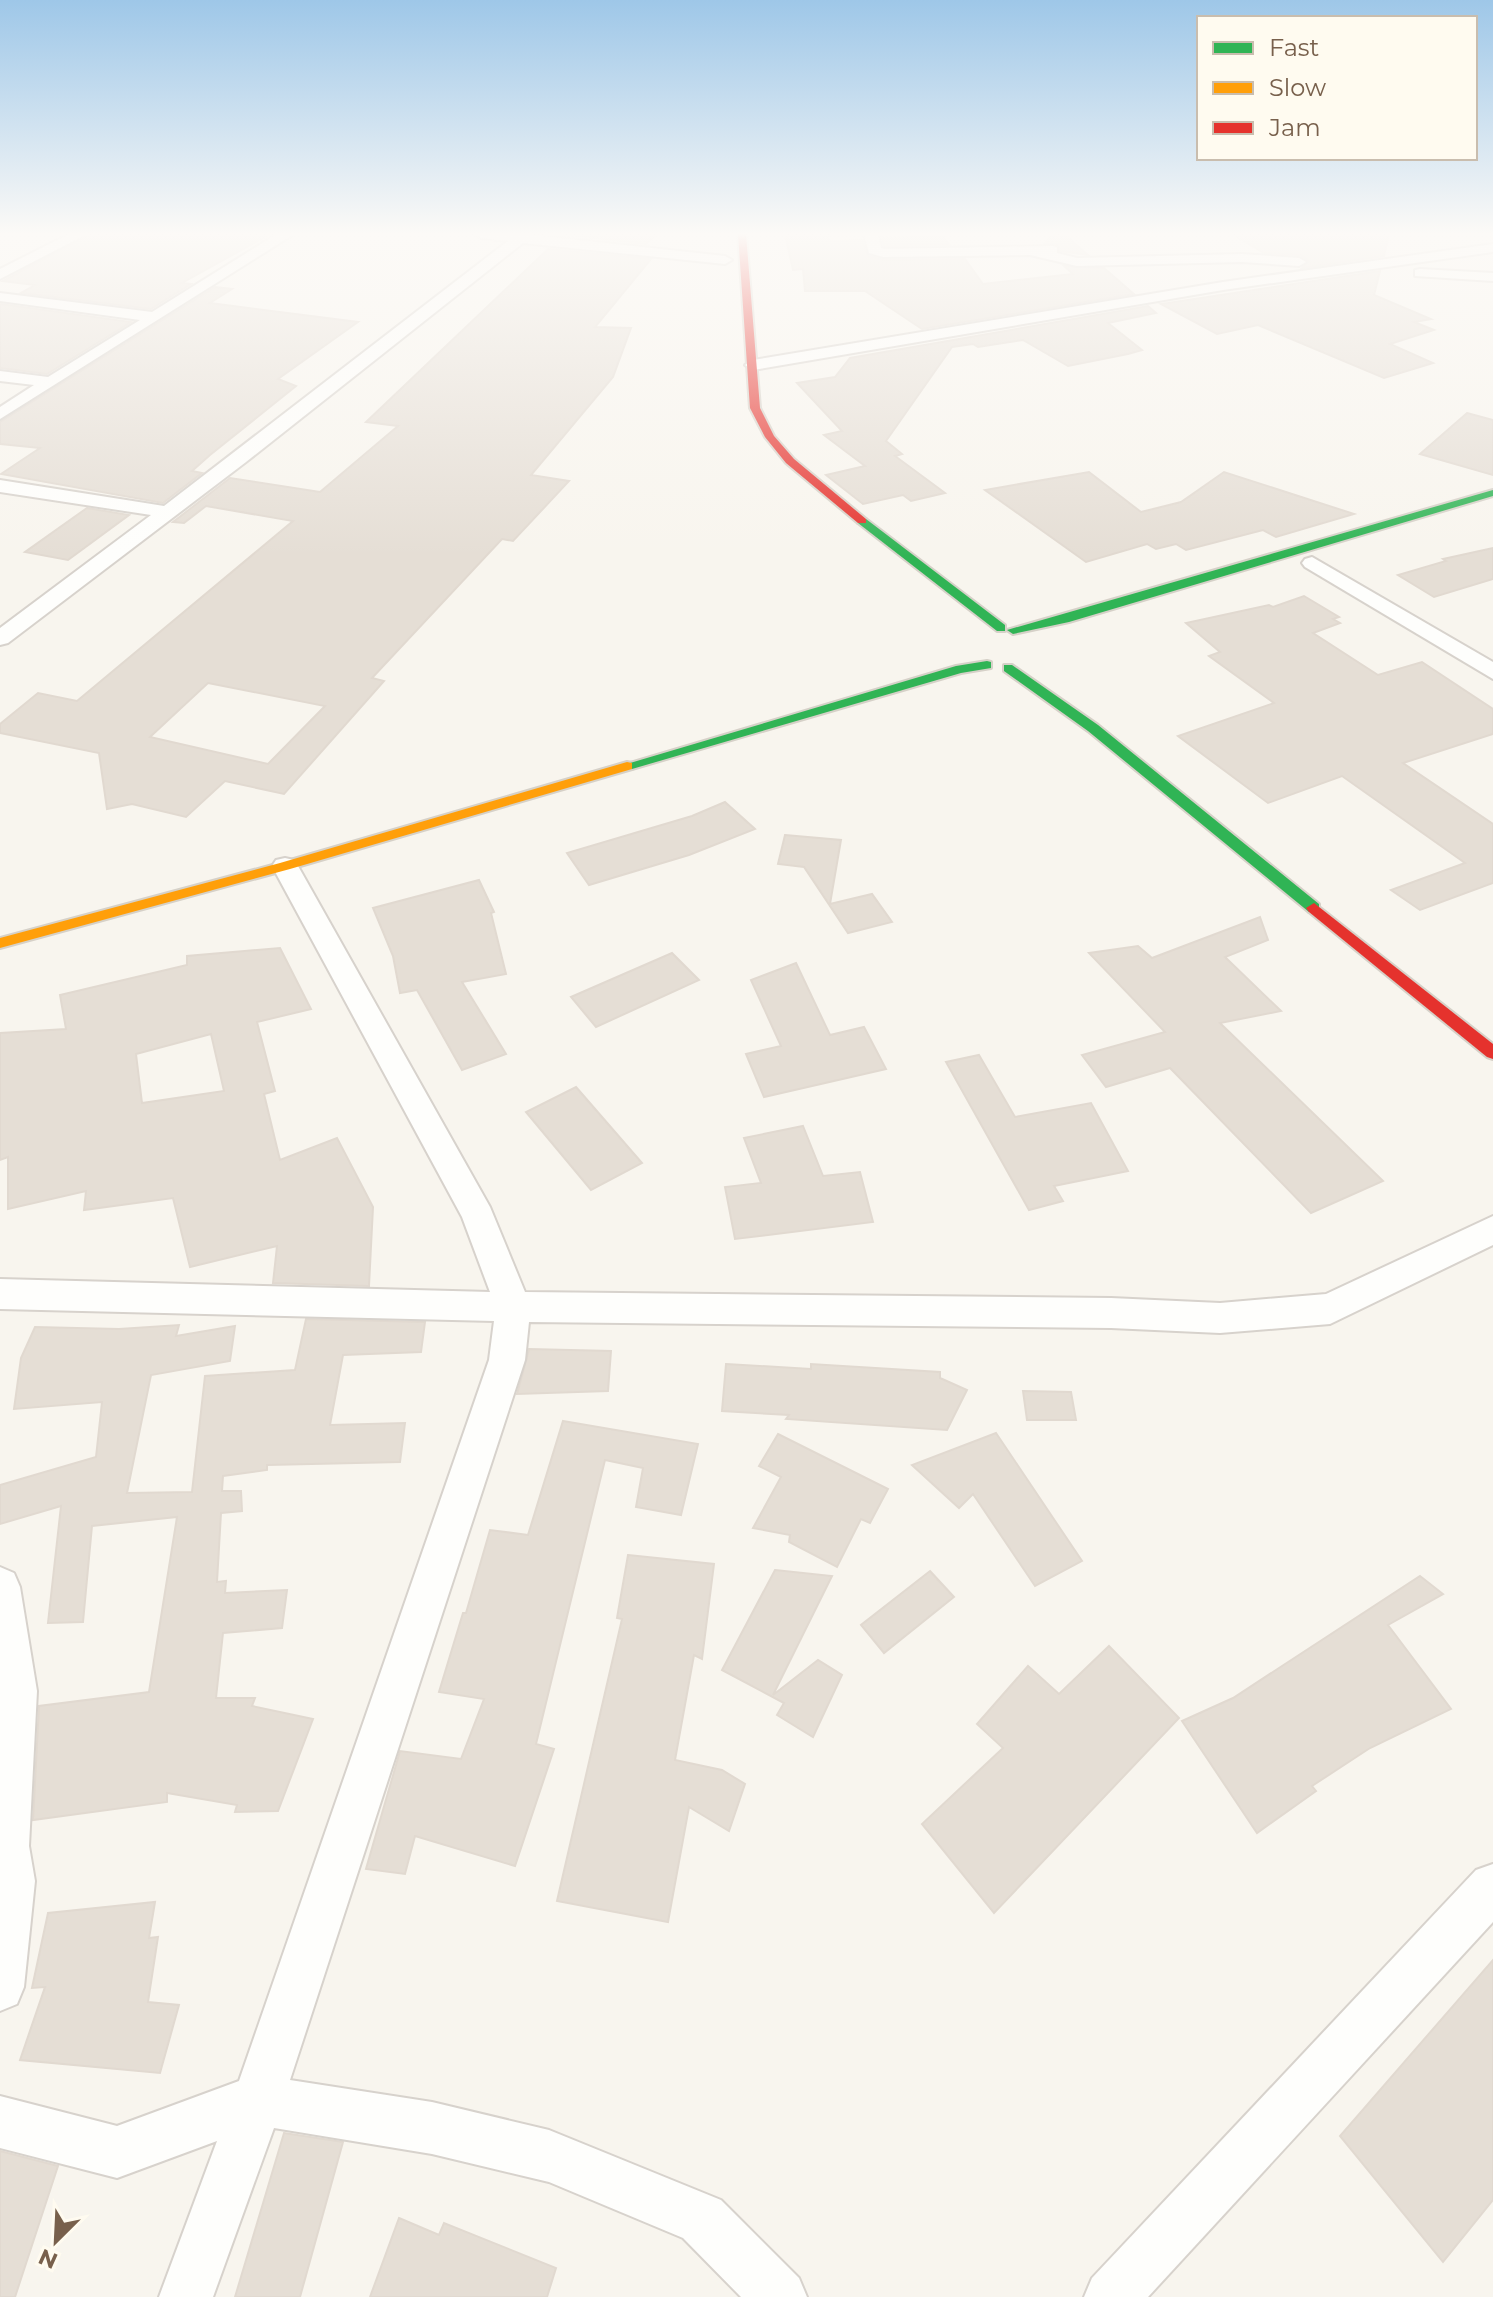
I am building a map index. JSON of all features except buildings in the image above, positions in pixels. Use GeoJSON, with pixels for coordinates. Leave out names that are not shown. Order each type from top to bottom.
{"type":"FeatureCollection","features":[{"type":"Feature","properties":{"kind":"street"},"geometry":{"type":"LineString","coordinates":[[0,414],[116,341]]}},
{"type":"Feature","properties":{"kind":"street"},"geometry":{"type":"LineString","coordinates":[[0,638],[388,341]]}},
{"type":"Feature","properties":{"kind":"street"},"geometry":{"type":"LineString","coordinates":[[751,341],[755,408],[760,425],[786,458],[915,566],[1007,629],[1025,633],[1039,645]]}},
{"type":"Feature","properties":{"kind":"street"},"geometry":{"type":"LineString","coordinates":[[753,365],[895,341]]}},
{"type":"Feature","properties":{"kind":"street"},"geometry":{"type":"LineString","coordinates":[[0,376],[48,382]]}},
{"type":"Feature","properties":{"kind":"street"},"geometry":{"type":"LineString","coordinates":[[0,486],[168,512]]}},
{"type":"Feature","properties":{"kind":"street"},"geometry":{"type":"LineString","coordinates":[[977,631],[1065,619],[1493,493]]}},
{"type":"Feature","properties":{"kind":"street"},"geometry":{"type":"LineString","coordinates":[[1065,638],[1493,510]]}},
{"type":"Feature","properties":{"kind":"street"},"geometry":{"type":"LineString","coordinates":[[1312,563],[1493,672]]}},
{"type":"Feature","properties":{"kind":"street"},"geometry":{"type":"LineString","coordinates":[[585,759],[956,649],[987,665],[1008,668],[1030,663]]}},
{"type":"Feature","properties":{"kind":"street"},"geometry":{"type":"LineString","coordinates":[[0,943],[285,866],[944,674],[987,665]]}},
{"type":"Feature","properties":{"kind":"street"},"geometry":{"type":"LineString","coordinates":[[1008,668],[1093,728],[1493,1053]]}},
{"type":"Feature","properties":{"kind":"street"},"geometry":{"type":"LineString","coordinates":[[186,2297],[258,2100],[507,1360],[513,1307],[478,1216],[285,866]]}},
{"type":"Feature","properties":{"kind":"street"},"geometry":{"type":"LineString","coordinates":[[0,924],[112,896],[202,869]]}},
{"type":"Feature","properties":{"kind":"street"},"geometry":{"type":"LineString","coordinates":[[0,1294],[513,1307],[1111,1313],[1220,1318],[1330,1309],[1493,1230]]}},
{"type":"Feature","properties":{"kind":"street"},"geometry":{"type":"LineString","coordinates":[[0,1587],[16,1691],[3,1844],[12,1881],[0,1987]]}},
{"type":"Feature","properties":{"kind":"street"},"geometry":{"type":"LineString","coordinates":[[1111,2297],[1493,1887]]}},
{"type":"Feature","properties":{"kind":"street"},"geometry":{"type":"LineString","coordinates":[[0,2122],[117,2152],[258,2100],[432,2128],[549,2156],[702,2219],[780,2297]]}},
{"type":"Feature","properties":{"kind":"traffic: fast"},"geometry":{"type":"LineString","coordinates":[[1013,630],[1065,619],[1493,493]]}},
{"type":"Feature","properties":{"kind":"traffic: fast"},"geometry":{"type":"LineString","coordinates":[[862,521],[1001,628]]}},
{"type":"Feature","properties":{"kind":"traffic: fast"},"geometry":{"type":"LineString","coordinates":[[627,766],[960,669],[987,665]]}},
{"type":"Feature","properties":{"kind":"traffic: fast"},"geometry":{"type":"LineString","coordinates":[[1008,668],[1093,728],[1314,908]]}},
{"type":"Feature","properties":{"kind":"traffic: slow"},"geometry":{"type":"LineString","coordinates":[[0,943],[285,866],[627,766]]}},
{"type":"Feature","properties":{"kind":"traffic: jam"},"geometry":{"type":"LineString","coordinates":[[750,341],[755,408],[770,437],[790,461],[862,521]]}},
{"type":"Feature","properties":{"kind":"traffic: jam"},"geometry":{"type":"LineString","coordinates":[[1314,908],[1493,1053]]}}]}
